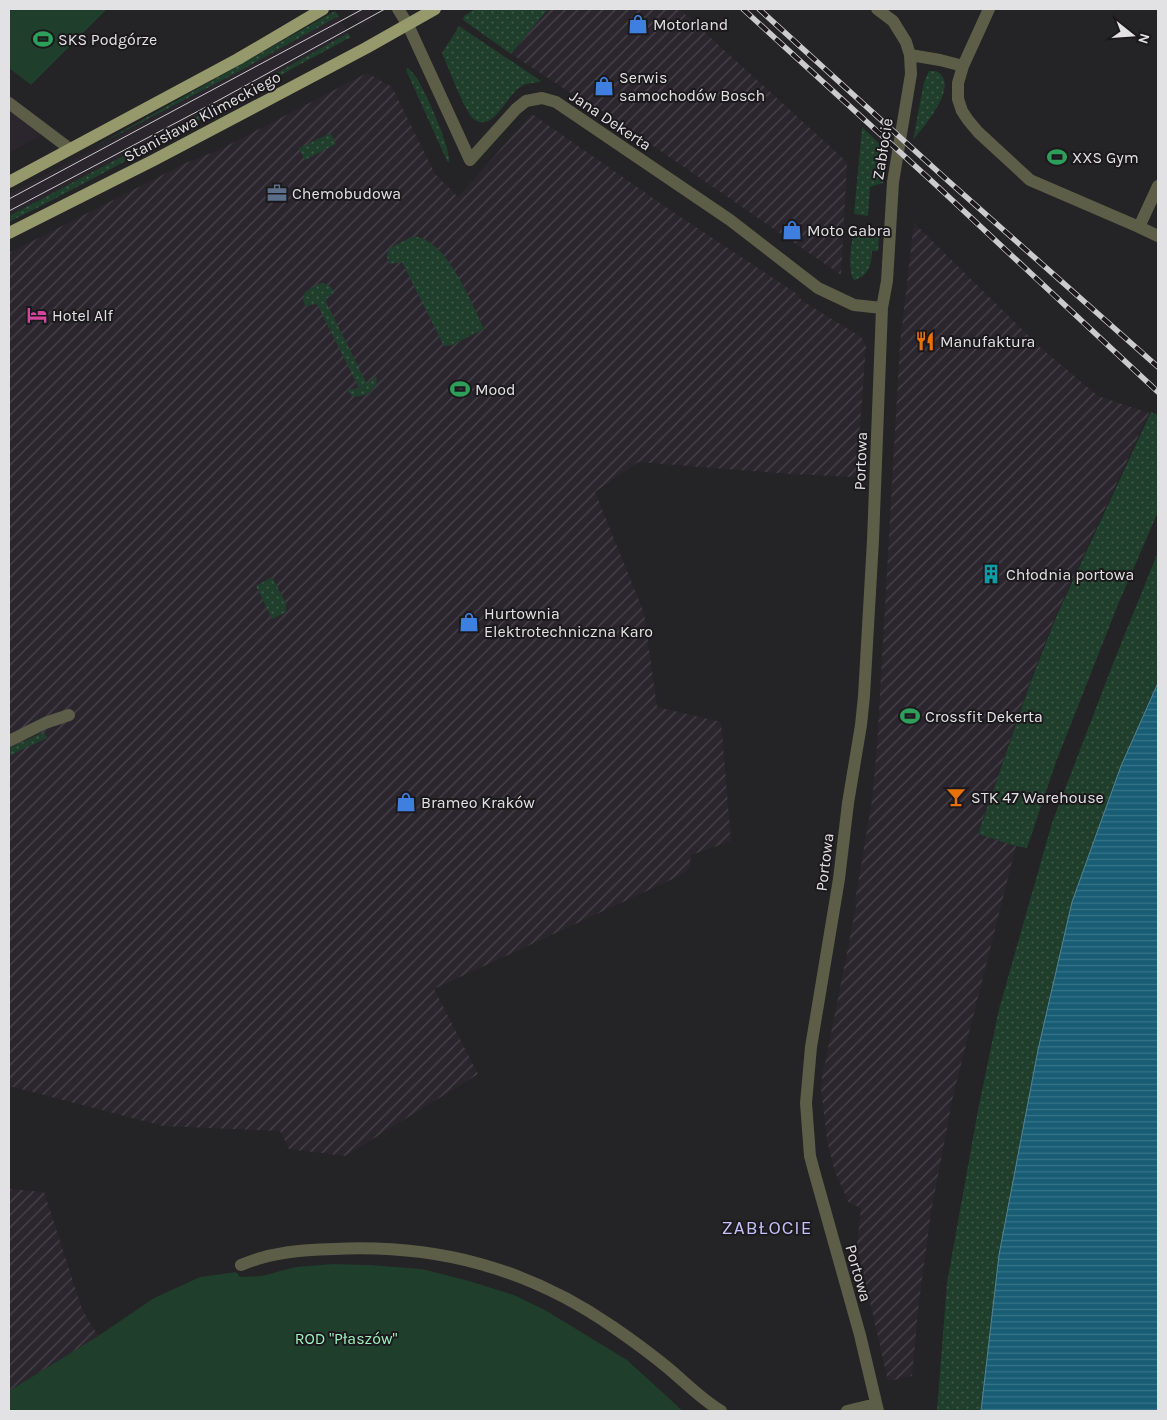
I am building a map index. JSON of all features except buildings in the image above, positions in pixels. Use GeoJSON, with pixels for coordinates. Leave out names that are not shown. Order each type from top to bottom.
{"type":"FeatureCollection","features":[{"type":"Feature","properties":{"kind":"main road","name":"Stanisława Klimeckiego"},"geometry":{"type":"LineString","coordinates":[[9,182],[269,43],[323,9]]}},
{"type":"Feature","properties":{"kind":"main road","name":"Stanisława Klimeckiego"},"geometry":{"type":"LineString","coordinates":[[9,233],[154,160],[435,9]]}},
{"type":"Feature","properties":{"kind":"street","name":"Jana Dekerta"},"geometry":{"type":"LineString","coordinates":[[398,9],[408,25],[470,160],[516,109],[526,101],[535,98],[549,99],[730,220],[818,288],[854,305],[882,308]]}},
{"type":"Feature","properties":{"kind":"street"},"geometry":{"type":"LineString","coordinates":[[988,9],[963,66],[957,92],[962,111],[978,132],[1024,175],[1037,184],[1158,236]]}},
{"type":"Feature","properties":{"kind":"street","name":"Zabłocie"},"geometry":{"type":"LineString","coordinates":[[882,10],[893,21],[906,42],[910,55],[911,74],[893,182],[887,281],[882,308]]}},
{"type":"Feature","properties":{"kind":"street"},"geometry":{"type":"LineString","coordinates":[[910,55],[963,66]]}},
{"type":"Feature","properties":{"kind":"street"},"geometry":{"type":"LineString","coordinates":[[9,102],[70,149]]}},
{"type":"Feature","properties":{"kind":"street"},"geometry":{"type":"LineString","coordinates":[[1139,227],[1158,186]]}},
{"type":"Feature","properties":{"kind":"street","name":"Portowa"},"geometry":{"type":"LineString","coordinates":[[877,1408],[860,1334],[810,1156],[806,1102],[811,1047],[839,879],[864,696],[873,540],[882,308]]}},
{"type":"Feature","properties":{"kind":"street"},"geometry":{"type":"LineString","coordinates":[[9,741],[45,723],[69,715]]}},
{"type":"Feature","properties":{"kind":"street"},"geometry":{"type":"LineString","coordinates":[[241,1265],[260,1257],[286,1252],[347,1248],[422,1251],[484,1265],[543,1286],[578,1305],[645,1350],[692,1391],[721,1411]]}},
{"type":"Feature","properties":{"kind":"street"},"geometry":{"type":"LineString","coordinates":[[847,1411],[877,1408]]}},
{"type":"Feature","properties":{"kind":"shaded area"},"geometry":{"type":"Polygon","coordinates":[[[354,9],[369,9],[372,20],[361,26],[351,11],[354,9]]]}},
{"type":"Feature","properties":{"kind":"shaded area"},"geometry":{"type":"Polygon","coordinates":[[[548,9],[679,9],[847,162],[841,275],[598,108],[591,106],[511,54],[548,9]]]}},
{"type":"Feature","properties":{"kind":"shaded area"},"geometry":{"type":"Polygon","coordinates":[[[339,16],[348,33],[225,102],[9,216],[9,194],[339,16]]]}},
{"type":"Feature","properties":{"kind":"shaded area"},"geometry":{"type":"Polygon","coordinates":[[[367,73],[392,87],[435,174],[458,197],[532,114],[673,212],[799,295],[801,300],[861,337],[866,346],[856,477],[638,462],[595,492],[644,613],[657,707],[721,722],[731,841],[691,855],[689,869],[677,877],[434,989],[478,1074],[345,1156],[289,1149],[280,1131],[163,1126],[9,1086],[9,253],[188,162],[219,150],[367,73]]]}},
{"type":"Feature","properties":{"kind":"shaded area"},"geometry":{"type":"Polygon","coordinates":[[[9,110],[42,135],[9,153],[9,110]]]}},
{"type":"Feature","properties":{"kind":"shaded area"},"geometry":{"type":"Polygon","coordinates":[[[914,223],[1041,348],[1098,396],[1149,413],[1055,617],[1031,679],[978,833],[1016,846],[953,1096],[931,1212],[918,1309],[912,1376],[888,1381],[857,1245],[861,1208],[849,1203],[835,1172],[827,1140],[821,1087],[823,1068],[857,902],[855,901],[872,801],[877,747],[900,344],[914,223]]]}},
{"type":"Feature","properties":{"kind":"shaded area"},"geometry":{"type":"Polygon","coordinates":[[[9,1189],[44,1192],[82,1309],[98,1336],[9,1391],[9,1189]]]}},
{"type":"Feature","properties":{"kind":"green space","name":"SKS Podgórze"},"geometry":{"type":"Polygon","coordinates":[[[9,9],[107,9],[31,85],[9,68],[9,9]]]}},
{"type":"Feature","properties":{"kind":"green space"},"geometry":{"type":"Polygon","coordinates":[[[475,9],[548,9],[511,54],[463,20],[464,16],[475,9]]]}},
{"type":"Feature","properties":{"kind":"green space"},"geometry":{"type":"Polygon","coordinates":[[[335,11],[339,16],[236,73],[89,150],[335,11]]]}},
{"type":"Feature","properties":{"kind":"green space"},"geometry":{"type":"Polygon","coordinates":[[[459,26],[541,81],[529,83],[517,89],[499,112],[486,122],[478,122],[466,109],[442,53],[459,26]]]}},
{"type":"Feature","properties":{"kind":"green space"},"geometry":{"type":"Polygon","coordinates":[[[348,33],[351,37],[9,222],[9,216],[225,102],[348,33]]]}},
{"type":"Feature","properties":{"kind":"green space"},"geometry":{"type":"Polygon","coordinates":[[[408,68],[416,77],[431,106],[442,132],[449,155],[449,162],[406,70],[408,68]]]}},
{"type":"Feature","properties":{"kind":"green space"},"geometry":{"type":"Polygon","coordinates":[[[929,71],[936,71],[943,77],[945,85],[943,95],[932,116],[913,140],[924,82],[929,71]]]}},
{"type":"Feature","properties":{"kind":"green space"},"geometry":{"type":"Polygon","coordinates":[[[862,127],[888,152],[883,183],[870,187],[868,216],[854,214],[862,127]]]}},
{"type":"Feature","properties":{"kind":"green space"},"geometry":{"type":"Polygon","coordinates":[[[331,134],[336,144],[305,160],[299,148],[331,134]]]}},
{"type":"Feature","properties":{"kind":"green space"},"geometry":{"type":"Polygon","coordinates":[[[855,229],[879,234],[878,251],[872,251],[871,261],[866,273],[854,280],[850,263],[855,229]]]}},
{"type":"Feature","properties":{"kind":"green space"},"geometry":{"type":"Polygon","coordinates":[[[411,237],[423,239],[435,246],[445,258],[464,288],[484,329],[452,345],[444,346],[402,262],[389,264],[388,262],[387,254],[390,248],[411,237]]]}},
{"type":"Feature","properties":{"kind":"green space"},"geometry":{"type":"Polygon","coordinates":[[[323,283],[330,286],[334,292],[325,300],[367,384],[376,376],[377,381],[374,389],[362,396],[352,396],[347,390],[359,388],[317,304],[305,306],[303,299],[305,292],[323,283]]]}},
{"type":"Feature","properties":{"kind":"green space"},"geometry":{"type":"Polygon","coordinates":[[[1151,412],[1158,415],[1158,512],[1119,602],[1056,762],[1027,848],[978,834],[1031,681],[1056,617],[1151,412]]]}},
{"type":"Feature","properties":{"kind":"green space"},"geometry":{"type":"Polygon","coordinates":[[[1158,552],[1158,683],[1121,766],[1072,902],[1038,1050],[999,1255],[981,1411],[937,1411],[947,1283],[978,1110],[999,1009],[1052,823],[1158,552]]]}},
{"type":"Feature","properties":{"kind":"green space"},"geometry":{"type":"Polygon","coordinates":[[[272,577],[286,603],[286,612],[272,619],[256,586],[272,577]]]}},
{"type":"Feature","properties":{"kind":"green space"},"geometry":{"type":"Polygon","coordinates":[[[44,732],[47,738],[9,756],[9,748],[44,732]]]}},
{"type":"Feature","properties":{"kind":"green space","name":"ROD \"Płaszów\""},"geometry":{"type":"Polygon","coordinates":[[[333,1264],[422,1269],[514,1295],[545,1310],[627,1360],[683,1411],[9,1411],[9,1391],[98,1336],[154,1298],[200,1277],[236,1272],[240,1277],[262,1276],[295,1267],[333,1264]]]}},
{"type":"Feature","properties":{"kind":"water"},"geometry":{"type":"Polygon","coordinates":[[[1158,683],[1158,1411],[981,1411],[999,1255],[1038,1050],[1072,902],[1121,766],[1158,683]]]}},
{"type":"Feature","properties":{"kind":"tram line"},"geometry":{"type":"LineString","coordinates":[[9,199],[363,9]]}},
{"type":"Feature","properties":{"kind":"tram line"},"geometry":{"type":"LineString","coordinates":[[9,211],[221,99],[385,9]]}},
{"type":"Feature","properties":{"kind":"railway"},"geometry":{"type":"LineString","coordinates":[[743,9],[936,185],[1158,392]]}},
{"type":"Feature","properties":{"kind":"railway"},"geometry":{"type":"LineString","coordinates":[[759,9],[946,179],[1158,367]]}},
{"type":"Feature","properties":{"kind":"place","name":"Motorland"},"geometry":{"type":"Point","coordinates":[638,24]}},
{"type":"Feature","properties":{"kind":"place","name":"SKS Podgórze"},"geometry":{"type":"Point","coordinates":[43,39]}},
{"type":"Feature","properties":{"kind":"place","name":"Serwis samochodów Bosch"},"geometry":{"type":"Point","coordinates":[604,86]}},
{"type":"Feature","properties":{"kind":"place","name":"XXS Gym"},"geometry":{"type":"Point","coordinates":[1057,157]}},
{"type":"Feature","properties":{"kind":"place","name":"Chemobudowa"},"geometry":{"type":"Point","coordinates":[277,193]}},
{"type":"Feature","properties":{"kind":"place","name":"Moto Gabra"},"geometry":{"type":"Point","coordinates":[792,230]}},
{"type":"Feature","properties":{"kind":"place","name":"Hotel Alf"},"geometry":{"type":"Point","coordinates":[37,315]}},
{"type":"Feature","properties":{"kind":"place","name":"Manufaktura"},"geometry":{"type":"Point","coordinates":[925,341]}},
{"type":"Feature","properties":{"kind":"place","name":"Mood"},"geometry":{"type":"Point","coordinates":[460,389]}},
{"type":"Feature","properties":{"kind":"place","name":"Chłodnia portowa"},"geometry":{"type":"Point","coordinates":[991,574]}},
{"type":"Feature","properties":{"kind":"place","name":"Hurtownia Elektrotechniczna Karo"},"geometry":{"type":"Point","coordinates":[469,622]}},
{"type":"Feature","properties":{"kind":"place","name":"Crossfit Dekerta"},"geometry":{"type":"Point","coordinates":[910,716]}},
{"type":"Feature","properties":{"kind":"place","name":"STK 47 Warehouse"},"geometry":{"type":"Point","coordinates":[956,797]}},
{"type":"Feature","properties":{"kind":"place","name":"Brameo Kraków"},"geometry":{"type":"Point","coordinates":[406,802]}},
{"type":"Feature","properties":{"kind":"district","name":"ZABŁOCIE"},"geometry":{"type":"Point","coordinates":[767,1227]}}]}
